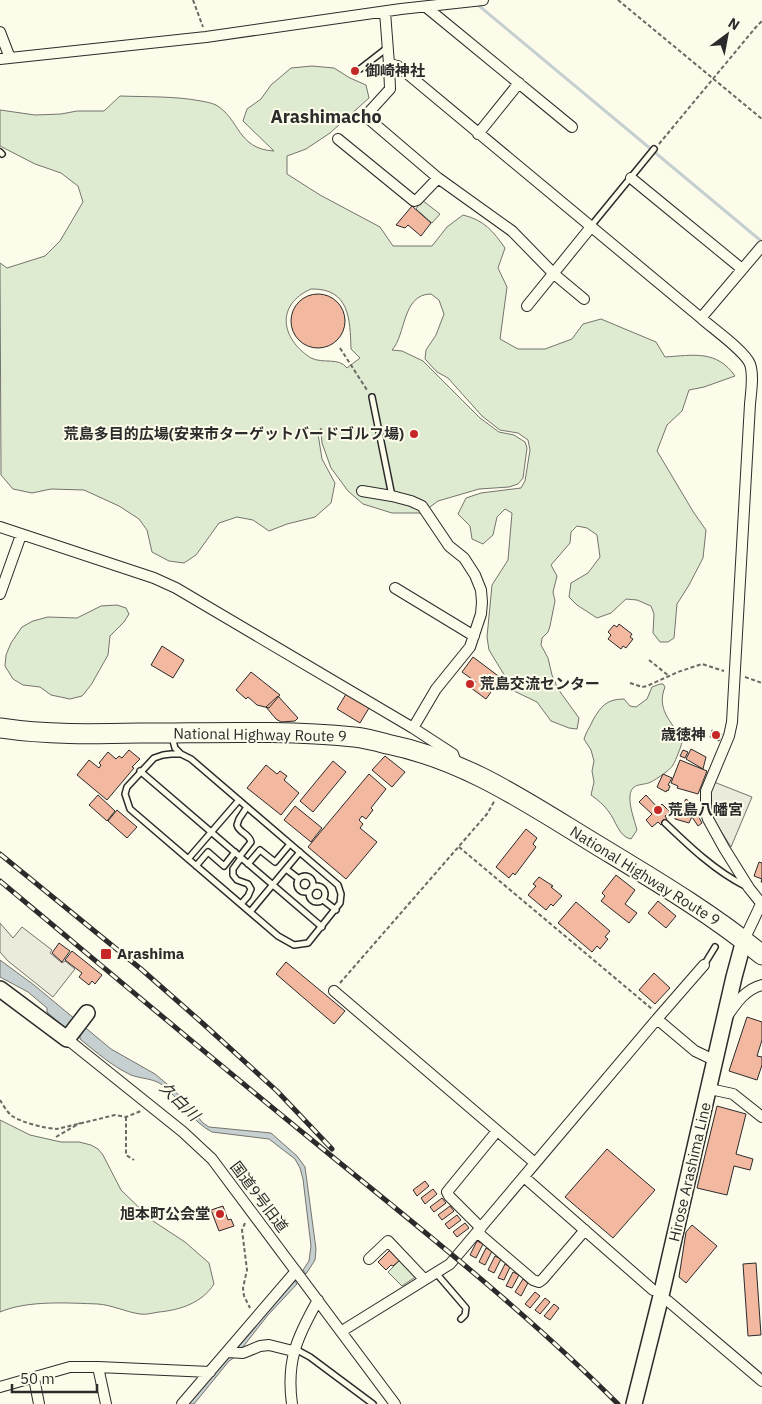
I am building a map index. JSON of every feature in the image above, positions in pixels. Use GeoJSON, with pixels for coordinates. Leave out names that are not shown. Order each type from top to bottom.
{"type":"FeatureCollection","features":[{"type":"Feature","properties":{"kind":"highway","name":"National Highway Route 9"},"geometry":{"type":"LineString","coordinates":[[0,728],[80,734],[307,734],[357,737],[402,747],[457,765],[502,788],[652,878],[744,940],[762,955]]}},
{"type":"Feature","properties":{"kind":"main road","name":"Hirose Arashima Line"},"geometry":{"type":"LineString","coordinates":[[634,1404],[744,940]]}},
{"type":"Feature","properties":{"kind":"main road"},"geometry":{"type":"LineString","coordinates":[[0,989],[69,1036],[84,1017]]}},
{"type":"Feature","properties":{"kind":"street"},"geometry":{"type":"LineString","coordinates":[[0,32],[5,59],[206,37],[483,0]]}},
{"type":"Feature","properties":{"kind":"street"},"geometry":{"type":"LineString","coordinates":[[426,7],[572,127]]}},
{"type":"Feature","properties":{"kind":"street"},"geometry":{"type":"LineString","coordinates":[[385,12],[390,89],[370,111],[368,118],[438,178],[512,231],[554,274],[584,299]]}},
{"type":"Feature","properties":{"kind":"street"},"geometry":{"type":"LineString","coordinates":[[389,64],[398,66],[701,318],[742,354],[749,363],[751,374],[735,674],[729,736],[706,791],[705,806],[708,819],[749,888],[762,902],[744,940]]}},
{"type":"Feature","properties":{"kind":"street"},"geometry":{"type":"LineString","coordinates":[[478,134],[519,84]]}},
{"type":"Feature","properties":{"kind":"street"},"geometry":{"type":"LineString","coordinates":[[338,139],[414,201],[438,178]]}},
{"type":"Feature","properties":{"kind":"street"},"geometry":{"type":"LineString","coordinates":[[631,178],[742,269]]}},
{"type":"Feature","properties":{"kind":"street"},"geometry":{"type":"LineString","coordinates":[[527,306],[591,227]]}},
{"type":"Feature","properties":{"kind":"street"},"geometry":{"type":"LineString","coordinates":[[701,318],[762,246]]}},
{"type":"Feature","properties":{"kind":"street"},"geometry":{"type":"LineString","coordinates":[[362,491],[392,496],[422,506],[439,534],[449,546],[464,558],[475,575],[481,590],[482,602],[470,647],[436,690],[413,728]]}},
{"type":"Feature","properties":{"kind":"street"},"geometry":{"type":"LineString","coordinates":[[0,527],[120,566],[176,588],[413,728],[453,754],[457,765]]}},
{"type":"Feature","properties":{"kind":"street"},"geometry":{"type":"LineString","coordinates":[[0,594],[21,535]]}},
{"type":"Feature","properties":{"kind":"street"},"geometry":{"type":"LineString","coordinates":[[395,588],[474,636]]}},
{"type":"Feature","properties":{"kind":"street"},"geometry":{"type":"LineString","coordinates":[[342,1331],[450,1264],[704,965]]}},
{"type":"Feature","properties":{"kind":"street"},"geometry":{"type":"LineString","coordinates":[[724,1022],[745,994],[754,987],[762,986]]}},
{"type":"Feature","properties":{"kind":"street"},"geometry":{"type":"LineString","coordinates":[[334,991],[535,1164]]}},
{"type":"Feature","properties":{"kind":"street"},"geometry":{"type":"LineString","coordinates":[[659,1017],[694,1051],[716,1061]]}},
{"type":"Feature","properties":{"kind":"street","name":"国道9号旧道"},"geometry":{"type":"LineString","coordinates":[[69,1036],[147,1104],[184,1132],[212,1159],[395,1404]]}},
{"type":"Feature","properties":{"kind":"street"},"geometry":{"type":"LineString","coordinates":[[710,1089],[733,1094],[762,1117]]}},
{"type":"Feature","properties":{"kind":"street"},"geometry":{"type":"LineString","coordinates":[[497,1131],[447,1192],[479,1230],[533,1280],[539,1282],[585,1230]]}},
{"type":"Feature","properties":{"kind":"street"},"geometry":{"type":"LineString","coordinates":[[524,1177],[653,1290]]}},
{"type":"Feature","properties":{"kind":"street"},"geometry":{"type":"LineString","coordinates":[[369,1259],[388,1241],[424,1279]]}},
{"type":"Feature","properties":{"kind":"street"},"geometry":{"type":"LineString","coordinates":[[182,1404],[210,1372],[234,1352],[256,1318],[296,1271]]}},
{"type":"Feature","properties":{"kind":"street"},"geometry":{"type":"LineString","coordinates":[[292,1404],[290,1374],[293,1351],[318,1300]]}},
{"type":"Feature","properties":{"kind":"street"},"geometry":{"type":"LineString","coordinates":[[668,1301],[762,1381]]}},
{"type":"Feature","properties":{"kind":"street"},"geometry":{"type":"LineString","coordinates":[[234,1352],[264,1345],[293,1351]]}},
{"type":"Feature","properties":{"kind":"street"},"geometry":{"type":"LineString","coordinates":[[0,1387],[70,1367],[210,1372]]}},
{"type":"Feature","properties":{"kind":"street"},"geometry":{"type":"LineString","coordinates":[[98,1367],[106,1404]]}},
{"type":"Feature","properties":{"kind":"street"},"geometry":{"type":"LineString","coordinates":[[34,1378],[39,1404]]}},
{"type":"Feature","properties":{"kind":"lane"},"geometry":{"type":"LineString","coordinates":[[360,69],[387,48]]}},
{"type":"Feature","properties":{"kind":"lane"},"geometry":{"type":"LineString","coordinates":[[591,227],[653,150]]}},
{"type":"Feature","properties":{"kind":"lane"},"geometry":{"type":"LineString","coordinates":[[372,397],[392,496]]}},
{"type":"Feature","properties":{"kind":"lane"},"geometry":{"type":"LineString","coordinates":[[172,733],[173,743],[181,754],[191,759],[338,885],[341,899],[336,910],[308,942],[294,945],[278,936],[130,809],[126,794],[127,787],[140,771],[154,758],[163,755],[181,754]]}},
{"type":"Feature","properties":{"kind":"lane"},"geometry":{"type":"LineString","coordinates":[[140,771],[322,926]]}},
{"type":"Feature","properties":{"kind":"lane"},"geometry":{"type":"LineString","coordinates":[[188,860],[239,800]]}},
{"type":"Feature","properties":{"kind":"lane"},"geometry":{"type":"LineString","coordinates":[[196,866],[208,852],[224,866],[239,855],[251,842],[249,837],[237,825],[239,819],[248,808]]}},
{"type":"Feature","properties":{"kind":"lane"},"geometry":{"type":"LineString","coordinates":[[665,823],[730,878],[749,888]]}},
{"type":"Feature","properties":{"kind":"lane"},"geometry":{"type":"LineString","coordinates":[[248,864],[260,850],[275,862],[290,844]]}},
{"type":"Feature","properties":{"kind":"lane"},"geometry":{"type":"LineString","coordinates":[[250,912],[300,852]]}},
{"type":"Feature","properties":{"kind":"lane"},"geometry":{"type":"LineString","coordinates":[[239,855],[233,869],[233,875],[237,880],[248,884],[250,889],[248,896],[241,904]]}},
{"type":"Feature","properties":{"kind":"lane"},"geometry":{"type":"LineString","coordinates":[[286,869],[299,879]]}},
{"type":"Feature","properties":{"kind":"lane"},"geometry":{"type":"LineString","coordinates":[[299,879],[303,877],[310,878],[313,882],[309,894],[313,901],[323,900]]}},
{"type":"Feature","properties":{"kind":"lane"},"geometry":{"type":"LineString","coordinates":[[299,879],[297,884],[299,889],[306,892],[317,886],[322,888],[325,895],[323,900]]}},
{"type":"Feature","properties":{"kind":"lane"},"geometry":{"type":"LineString","coordinates":[[323,900],[336,910]]}},
{"type":"Feature","properties":{"kind":"lane"},"geometry":{"type":"LineString","coordinates":[[704,965],[715,947]]}},
{"type":"Feature","properties":{"kind":"lane"},"geometry":{"type":"LineString","coordinates":[[435,1273],[466,1308],[465,1315],[461,1319]]}},
{"type":"Feature","properties":{"kind":"lane"},"geometry":{"type":"LineString","coordinates":[[293,1351],[299,1351],[310,1357],[373,1404]]}},
{"type":"Feature","properties":{"kind":"path"},"geometry":{"type":"LineString","coordinates":[[193,0],[206,37]]}},
{"type":"Feature","properties":{"kind":"path"},"geometry":{"type":"LineString","coordinates":[[618,0],[762,119]]}},
{"type":"Feature","properties":{"kind":"path"},"geometry":{"type":"LineString","coordinates":[[653,150],[762,21]]}},
{"type":"Feature","properties":{"kind":"path"},"geometry":{"type":"LineString","coordinates":[[340,348],[372,397]]}},
{"type":"Feature","properties":{"kind":"path"},"geometry":{"type":"LineString","coordinates":[[650,660],[670,676]]}},
{"type":"Feature","properties":{"kind":"path"},"geometry":{"type":"LineString","coordinates":[[630,683],[642,687],[702,664],[762,682]]}},
{"type":"Feature","properties":{"kind":"path"},"geometry":{"type":"LineString","coordinates":[[334,991],[487,814],[502,788]]}},
{"type":"Feature","properties":{"kind":"path"},"geometry":{"type":"LineString","coordinates":[[459,846],[659,1017]]}},
{"type":"Feature","properties":{"kind":"path"},"geometry":{"type":"LineString","coordinates":[[0,1100],[10,1115],[36,1125],[57,1129],[115,1115],[126,1117],[143,1110],[147,1104]]}},
{"type":"Feature","properties":{"kind":"path"},"geometry":{"type":"LineString","coordinates":[[126,1117],[126,1155],[134,1160]]}},
{"type":"Feature","properties":{"kind":"path"},"geometry":{"type":"LineString","coordinates":[[56,1137],[82,1122]]}},
{"type":"Feature","properties":{"kind":"path"},"geometry":{"type":"LineString","coordinates":[[253,1214],[242,1230],[247,1270],[243,1288],[244,1296],[256,1318]]}},
{"type":"Feature","properties":{"kind":"green space"},"geometry":{"type":"Polygon","coordinates":[[[312,66],[334,68],[366,85],[369,98],[330,133],[306,149],[287,156],[287,174],[320,195],[380,227],[393,246],[432,246],[447,227],[463,215],[482,223],[496,236],[505,248],[498,268],[507,287],[500,339],[518,349],[545,349],[572,339],[583,324],[601,319],[656,342],[665,357],[695,355],[713,358],[721,362],[735,376],[689,390],[682,411],[667,425],[657,451],[706,530],[703,558],[677,604],[674,638],[668,642],[660,642],[653,633],[654,614],[651,606],[637,600],[626,599],[611,613],[597,618],[577,605],[569,597],[571,583],[588,573],[600,557],[597,535],[587,528],[577,526],[571,532],[570,543],[551,565],[557,576],[553,592],[555,601],[550,626],[548,632],[542,638],[541,645],[548,658],[558,689],[579,718],[577,729],[551,721],[537,702],[514,691],[489,650],[487,637],[492,585],[508,560],[512,513],[505,509],[497,517],[493,535],[483,544],[472,539],[470,526],[458,514],[466,498],[481,493],[521,488],[525,481],[530,450],[528,440],[518,433],[500,430],[482,416],[448,378],[437,372],[425,359],[426,350],[436,335],[444,314],[439,300],[431,294],[422,296],[410,308],[397,343],[392,350],[402,351],[423,361],[480,418],[499,432],[514,435],[525,442],[527,448],[523,478],[518,484],[509,487],[479,489],[438,501],[422,513],[392,513],[363,504],[348,491],[331,468],[322,443],[321,428],[318,434],[322,459],[335,483],[331,503],[315,517],[269,531],[253,520],[237,517],[219,523],[196,555],[184,563],[169,561],[152,552],[147,530],[139,519],[119,506],[84,490],[51,489],[32,493],[13,489],[1,475],[0,263],[7,268],[45,256],[60,241],[83,202],[78,186],[61,173],[35,164],[0,146],[0,110],[35,115],[61,114],[77,111],[104,111],[120,96],[191,99],[216,105],[224,111],[253,145],[274,151],[243,121],[247,109],[261,99],[271,85],[291,68],[312,66]],[[311,289],[299,296],[292,304],[287,313],[288,332],[293,341],[311,358],[340,363],[347,368],[360,358],[351,349],[348,317],[341,300],[334,294],[324,290],[311,289]]]}},
{"type":"Feature","properties":{"kind":"green space"},"geometry":{"type":"Polygon","coordinates":[[[422,200],[440,214],[432,223],[416,209],[422,200]]]}},
{"type":"Feature","properties":{"kind":"green space"},"geometry":{"type":"Polygon","coordinates":[[[117,605],[126,608],[129,614],[110,636],[108,655],[91,685],[82,696],[70,699],[51,695],[40,687],[23,685],[13,679],[5,666],[6,655],[11,643],[22,627],[33,621],[48,617],[77,618],[101,606],[117,605]]]}},
{"type":"Feature","properties":{"kind":"green space"},"geometry":{"type":"Polygon","coordinates":[[[663,684],[665,687],[662,702],[666,715],[683,739],[679,752],[669,770],[651,782],[635,786],[631,791],[630,804],[637,830],[631,839],[623,835],[607,809],[591,795],[594,782],[592,771],[594,761],[591,750],[584,739],[596,715],[605,704],[613,700],[624,699],[630,706],[636,707],[647,699],[652,687],[663,684]]]}},
{"type":"Feature","properties":{"kind":"green space"},"geometry":{"type":"Polygon","coordinates":[[[0,1120],[30,1135],[61,1142],[79,1142],[98,1149],[121,1190],[153,1221],[185,1242],[209,1263],[214,1284],[209,1291],[197,1301],[182,1307],[147,1314],[98,1304],[61,1303],[35,1304],[0,1312],[0,1120]]]}},
{"type":"Feature","properties":{"kind":"green space"},"geometry":{"type":"Polygon","coordinates":[[[401,1259],[417,1276],[402,1286],[388,1272],[401,1259]]]}},
{"type":"Feature","properties":{"kind":"shaded area"},"geometry":{"type":"Polygon","coordinates":[[[714,782],[752,797],[731,847],[716,823],[710,808],[710,792],[714,782]]]}},
{"type":"Feature","properties":{"kind":"shaded area"},"geometry":{"type":"Polygon","coordinates":[[[0,923],[13,938],[22,927],[52,950],[50,953],[62,963],[65,961],[75,969],[53,997],[8,961],[0,952],[0,923]]]}},
{"type":"Feature","properties":{"kind":"water","name":"久白川"},"geometry":{"type":"Polygon","coordinates":[[[0,960],[34,985],[111,1049],[155,1074],[183,1099],[203,1123],[209,1127],[271,1133],[297,1156],[305,1167],[316,1249],[315,1260],[306,1274],[303,1270],[309,1261],[311,1246],[303,1179],[295,1159],[269,1139],[212,1132],[205,1128],[168,1089],[154,1081],[131,1075],[111,1063],[80,1039],[80,1036],[64,1027],[47,1012],[47,1008],[28,992],[0,977],[0,960]]]}},
{"type":"Feature","properties":{"kind":"water"},"geometry":{"type":"Polygon","coordinates":[[[294,1280],[297,1284],[268,1315],[235,1357],[229,1361],[194,1404],[188,1404],[294,1280]]]}},
{"type":"Feature","properties":{"kind":"building","name":"御崎神社"},"geometry":{"type":"Polygon","coordinates":[[[356,66],[361,72],[355,77],[350,70],[356,66]]]}},
{"type":"Feature","properties":{"kind":"building"},"geometry":{"type":"Polygon","coordinates":[[[412,206],[431,223],[421,236],[408,225],[405,228],[396,225],[412,206]]]}},
{"type":"Feature","properties":{"kind":"building"},"geometry":{"type":"Polygon","coordinates":[[[313,294],[323,294],[333,298],[341,306],[345,321],[341,336],[333,344],[323,348],[313,348],[303,344],[295,336],[291,326],[291,316],[295,306],[303,298],[313,294]]]}},
{"type":"Feature","properties":{"kind":"building"},"geometry":{"type":"Polygon","coordinates":[[[619,624],[632,634],[630,637],[633,639],[626,648],[623,646],[621,649],[608,639],[611,635],[608,632],[614,625],[617,627],[619,624]]]}},
{"type":"Feature","properties":{"kind":"building"},"geometry":{"type":"Polygon","coordinates":[[[162,646],[184,660],[173,678],[151,665],[162,646]]]}},
{"type":"Feature","properties":{"kind":"building","name":"荒島交流センター"},"geometry":{"type":"Polygon","coordinates":[[[473,657],[501,678],[486,699],[471,688],[476,682],[462,672],[473,657]]]}},
{"type":"Feature","properties":{"kind":"building"},"geometry":{"type":"Polygon","coordinates":[[[251,672],[280,695],[269,708],[257,705],[248,697],[246,699],[236,690],[251,672]]]}},
{"type":"Feature","properties":{"kind":"building"},"geometry":{"type":"Polygon","coordinates":[[[346,694],[369,708],[360,723],[337,709],[346,694]]]}},
{"type":"Feature","properties":{"kind":"building"},"geometry":{"type":"Polygon","coordinates":[[[278,696],[298,718],[295,721],[281,722],[266,707],[278,696]]]}},
{"type":"Feature","properties":{"kind":"building","name":"歳徳神"},"geometry":{"type":"Polygon","coordinates":[[[712,730],[722,734],[719,741],[710,737],[712,730]]]}},
{"type":"Feature","properties":{"kind":"building"},"geometry":{"type":"Polygon","coordinates":[[[691,749],[706,757],[703,769],[686,759],[691,749]]]}},
{"type":"Feature","properties":{"kind":"building"},"geometry":{"type":"Polygon","coordinates":[[[129,750],[140,759],[107,800],[77,775],[89,760],[99,768],[101,765],[99,763],[108,752],[116,759],[119,756],[122,758],[129,750]]]}},
{"type":"Feature","properties":{"kind":"building"},"geometry":{"type":"Polygon","coordinates":[[[683,750],[688,752],[685,758],[680,756],[683,750]]]}},
{"type":"Feature","properties":{"kind":"building"},"geometry":{"type":"Polygon","coordinates":[[[385,756],[405,772],[392,787],[372,770],[385,756]]]}},
{"type":"Feature","properties":{"kind":"building"},"geometry":{"type":"Polygon","coordinates":[[[680,760],[707,771],[698,794],[677,788],[678,786],[671,783],[680,760]]]}},
{"type":"Feature","properties":{"kind":"building"},"geometry":{"type":"Polygon","coordinates":[[[333,761],[346,772],[313,812],[300,801],[333,761]]]}},
{"type":"Feature","properties":{"kind":"building"},"geometry":{"type":"Polygon","coordinates":[[[266,765],[277,774],[280,771],[287,776],[284,780],[299,793],[281,815],[247,788],[266,765]]]}},
{"type":"Feature","properties":{"kind":"building"},"geometry":{"type":"Polygon","coordinates":[[[369,774],[386,789],[371,808],[373,810],[366,819],[362,816],[359,820],[363,824],[360,828],[377,842],[346,879],[308,847],[369,774]]]}},
{"type":"Feature","properties":{"kind":"building"},"geometry":{"type":"Polygon","coordinates":[[[663,774],[672,778],[666,792],[657,787],[663,774]]]}},
{"type":"Feature","properties":{"kind":"building"},"geometry":{"type":"Polygon","coordinates":[[[98,795],[115,811],[107,821],[89,805],[98,795]]]}},
{"type":"Feature","properties":{"kind":"building","name":"荒島八幡宮"},"geometry":{"type":"Polygon","coordinates":[[[646,795],[658,808],[662,804],[670,812],[665,816],[667,819],[661,825],[658,822],[652,827],[646,820],[652,814],[639,802],[646,795]]]}},
{"type":"Feature","properties":{"kind":"building"},"geometry":{"type":"Polygon","coordinates":[[[686,799],[694,805],[692,809],[683,804],[686,799]]]}},
{"type":"Feature","properties":{"kind":"building"},"geometry":{"type":"Polygon","coordinates":[[[676,801],[695,810],[689,823],[675,819],[675,817],[670,815],[676,801]]]}},
{"type":"Feature","properties":{"kind":"building"},"geometry":{"type":"Polygon","coordinates":[[[295,806],[322,828],[311,842],[284,820],[295,806]]]}},
{"type":"Feature","properties":{"kind":"building"},"geometry":{"type":"Polygon","coordinates":[[[117,810],[137,827],[127,838],[108,821],[117,810]]]}},
{"type":"Feature","properties":{"kind":"building"},"geometry":{"type":"Polygon","coordinates":[[[697,814],[702,823],[698,826],[692,817],[697,814]]]}},
{"type":"Feature","properties":{"kind":"building"},"geometry":{"type":"Polygon","coordinates":[[[526,829],[537,838],[533,844],[536,847],[515,875],[513,873],[509,878],[496,867],[526,829]]]}},
{"type":"Feature","properties":{"kind":"building"},"geometry":{"type":"Polygon","coordinates":[[[759,862],[762,863],[762,879],[754,876],[759,862]]]}},
{"type":"Feature","properties":{"kind":"building"},"geometry":{"type":"Polygon","coordinates":[[[616,875],[635,890],[625,904],[637,913],[629,923],[601,901],[605,896],[602,893],[616,875]]]}},
{"type":"Feature","properties":{"kind":"building"},"geometry":{"type":"Polygon","coordinates":[[[539,877],[553,886],[551,887],[562,896],[553,906],[551,904],[546,910],[528,895],[536,886],[533,884],[539,877]]]}},
{"type":"Feature","properties":{"kind":"building"},"geometry":{"type":"Polygon","coordinates":[[[658,901],[676,916],[666,928],[648,913],[658,901]]]}},
{"type":"Feature","properties":{"kind":"building"},"geometry":{"type":"Polygon","coordinates":[[[576,902],[610,931],[605,937],[608,939],[600,949],[597,946],[592,952],[558,923],[576,902]]]}},
{"type":"Feature","properties":{"kind":"building"},"geometry":{"type":"Polygon","coordinates":[[[59,943],[70,951],[62,962],[52,953],[59,943]]]}},
{"type":"Feature","properties":{"kind":"building"},"geometry":{"type":"Polygon","coordinates":[[[72,951],[102,975],[95,984],[92,981],[89,985],[79,977],[82,973],[65,960],[72,951]]]}},
{"type":"Feature","properties":{"kind":"building"},"geometry":{"type":"Polygon","coordinates":[[[286,962],[345,1011],[334,1024],[276,974],[286,962]]]}},
{"type":"Feature","properties":{"kind":"building"},"geometry":{"type":"Polygon","coordinates":[[[654,973],[670,988],[655,1004],[639,990],[654,973]]]}},
{"type":"Feature","properties":{"kind":"building"},"geometry":{"type":"Polygon","coordinates":[[[747,1017],[762,1022],[762,1040],[757,1056],[762,1057],[762,1065],[757,1080],[729,1071],[747,1017]]]}},
{"type":"Feature","properties":{"kind":"building"},"geometry":{"type":"Polygon","coordinates":[[[717,1106],[746,1114],[736,1154],[753,1159],[750,1170],[734,1166],[727,1195],[697,1188],[717,1106]]]}},
{"type":"Feature","properties":{"kind":"building"},"geometry":{"type":"Polygon","coordinates":[[[607,1149],[655,1190],[613,1238],[565,1197],[607,1149]]]}},
{"type":"Feature","properties":{"kind":"building"},"geometry":{"type":"Polygon","coordinates":[[[425,1181],[429,1186],[417,1196],[413,1190],[425,1181]]]}},
{"type":"Feature","properties":{"kind":"building"},"geometry":{"type":"Polygon","coordinates":[[[433,1189],[437,1194],[425,1204],[421,1198],[433,1189]]]}},
{"type":"Feature","properties":{"kind":"building"},"geometry":{"type":"Polygon","coordinates":[[[442,1198],[446,1203],[434,1212],[430,1207],[442,1198]]]}},
{"type":"Feature","properties":{"kind":"building","name":"旭本町公会堂"},"geometry":{"type":"Polygon","coordinates":[[[223,1206],[228,1220],[231,1219],[234,1226],[219,1231],[211,1210],[223,1206]]]}},
{"type":"Feature","properties":{"kind":"building"},"geometry":{"type":"Polygon","coordinates":[[[450,1206],[454,1211],[442,1220],[438,1215],[450,1206]]]}},
{"type":"Feature","properties":{"kind":"building"},"geometry":{"type":"Polygon","coordinates":[[[457,1215],[461,1220],[449,1229],[445,1224],[457,1215]]]}},
{"type":"Feature","properties":{"kind":"building"},"geometry":{"type":"Polygon","coordinates":[[[465,1223],[469,1228],[457,1237],[453,1232],[465,1223]]]}},
{"type":"Feature","properties":{"kind":"building"},"geometry":{"type":"Polygon","coordinates":[[[692,1225],[717,1246],[686,1283],[679,1277],[686,1232],[692,1225]]]}},
{"type":"Feature","properties":{"kind":"building"},"geometry":{"type":"Polygon","coordinates":[[[477,1241],[483,1244],[476,1258],[470,1255],[477,1241]]]}},
{"type":"Feature","properties":{"kind":"building"},"geometry":{"type":"Polygon","coordinates":[[[486,1248],[492,1251],[485,1265],[479,1262],[486,1248]]]}},
{"type":"Feature","properties":{"kind":"building"},"geometry":{"type":"Polygon","coordinates":[[[390,1250],[400,1260],[386,1270],[378,1262],[390,1250]]]}},
{"type":"Feature","properties":{"kind":"building"},"geometry":{"type":"Polygon","coordinates":[[[495,1256],[501,1259],[494,1273],[488,1270],[495,1256]]]}},
{"type":"Feature","properties":{"kind":"building"},"geometry":{"type":"Polygon","coordinates":[[[756,1263],[761,1335],[748,1336],[743,1264],[756,1263]]]}},
{"type":"Feature","properties":{"kind":"building"},"geometry":{"type":"Polygon","coordinates":[[[505,1264],[510,1267],[504,1280],[498,1278],[505,1264]]]}},
{"type":"Feature","properties":{"kind":"building"},"geometry":{"type":"Polygon","coordinates":[[[513,1272],[519,1275],[512,1288],[506,1286],[513,1272]]]}},
{"type":"Feature","properties":{"kind":"building"},"geometry":{"type":"Polygon","coordinates":[[[523,1279],[528,1283],[521,1296],[515,1292],[523,1279]]]}},
{"type":"Feature","properties":{"kind":"building"},"geometry":{"type":"Polygon","coordinates":[[[535,1292],[540,1296],[530,1308],[525,1304],[535,1292]]]}},
{"type":"Feature","properties":{"kind":"building"},"geometry":{"type":"Polygon","coordinates":[[[545,1298],[550,1302],[540,1314],[535,1310],[545,1298]]]}},
{"type":"Feature","properties":{"kind":"building"},"geometry":{"type":"Polygon","coordinates":[[[554,1304],[559,1308],[550,1320],[544,1316],[554,1304]]]}},
{"type":"Feature","properties":{"kind":"waterway"},"geometry":{"type":"LineString","coordinates":[[478,5],[760,240]]}},
{"type":"Feature","properties":{"kind":"railway"},"geometry":{"type":"LineString","coordinates":[[0,854],[141,969],[199,1020],[277,1091],[332,1149]]}},
{"type":"Feature","properties":{"kind":"railway"},"geometry":{"type":"LineString","coordinates":[[0,881],[230,1073],[466,1266],[543,1333],[618,1404]]}},
{"type":"Feature","properties":{"kind":"place","name":"御崎神社"},"geometry":{"type":"Point","coordinates":[355,71]}},
{"type":"Feature","properties":{"kind":"place","name":"荒島多目的広場(安来市ターゲットバードゴルフ場)"},"geometry":{"type":"Point","coordinates":[414,434]}},
{"type":"Feature","properties":{"kind":"place","name":"荒島交流センター"},"geometry":{"type":"Point","coordinates":[470,684]}},
{"type":"Feature","properties":{"kind":"place","name":"歳徳神"},"geometry":{"type":"Point","coordinates":[716,735]}},
{"type":"Feature","properties":{"kind":"place","name":"荒島八幡宮"},"geometry":{"type":"Point","coordinates":[658,810]}},
{"type":"Feature","properties":{"kind":"place","name":"Arashima"},"geometry":{"type":"Point","coordinates":[106,954]}},
{"type":"Feature","properties":{"kind":"place","name":"旭本町公会堂"},"geometry":{"type":"Point","coordinates":[220,1214]}},
{"type":"Feature","properties":{"kind":"district","name":"Arashimacho"},"geometry":{"type":"Point","coordinates":[326,117]}}]}
